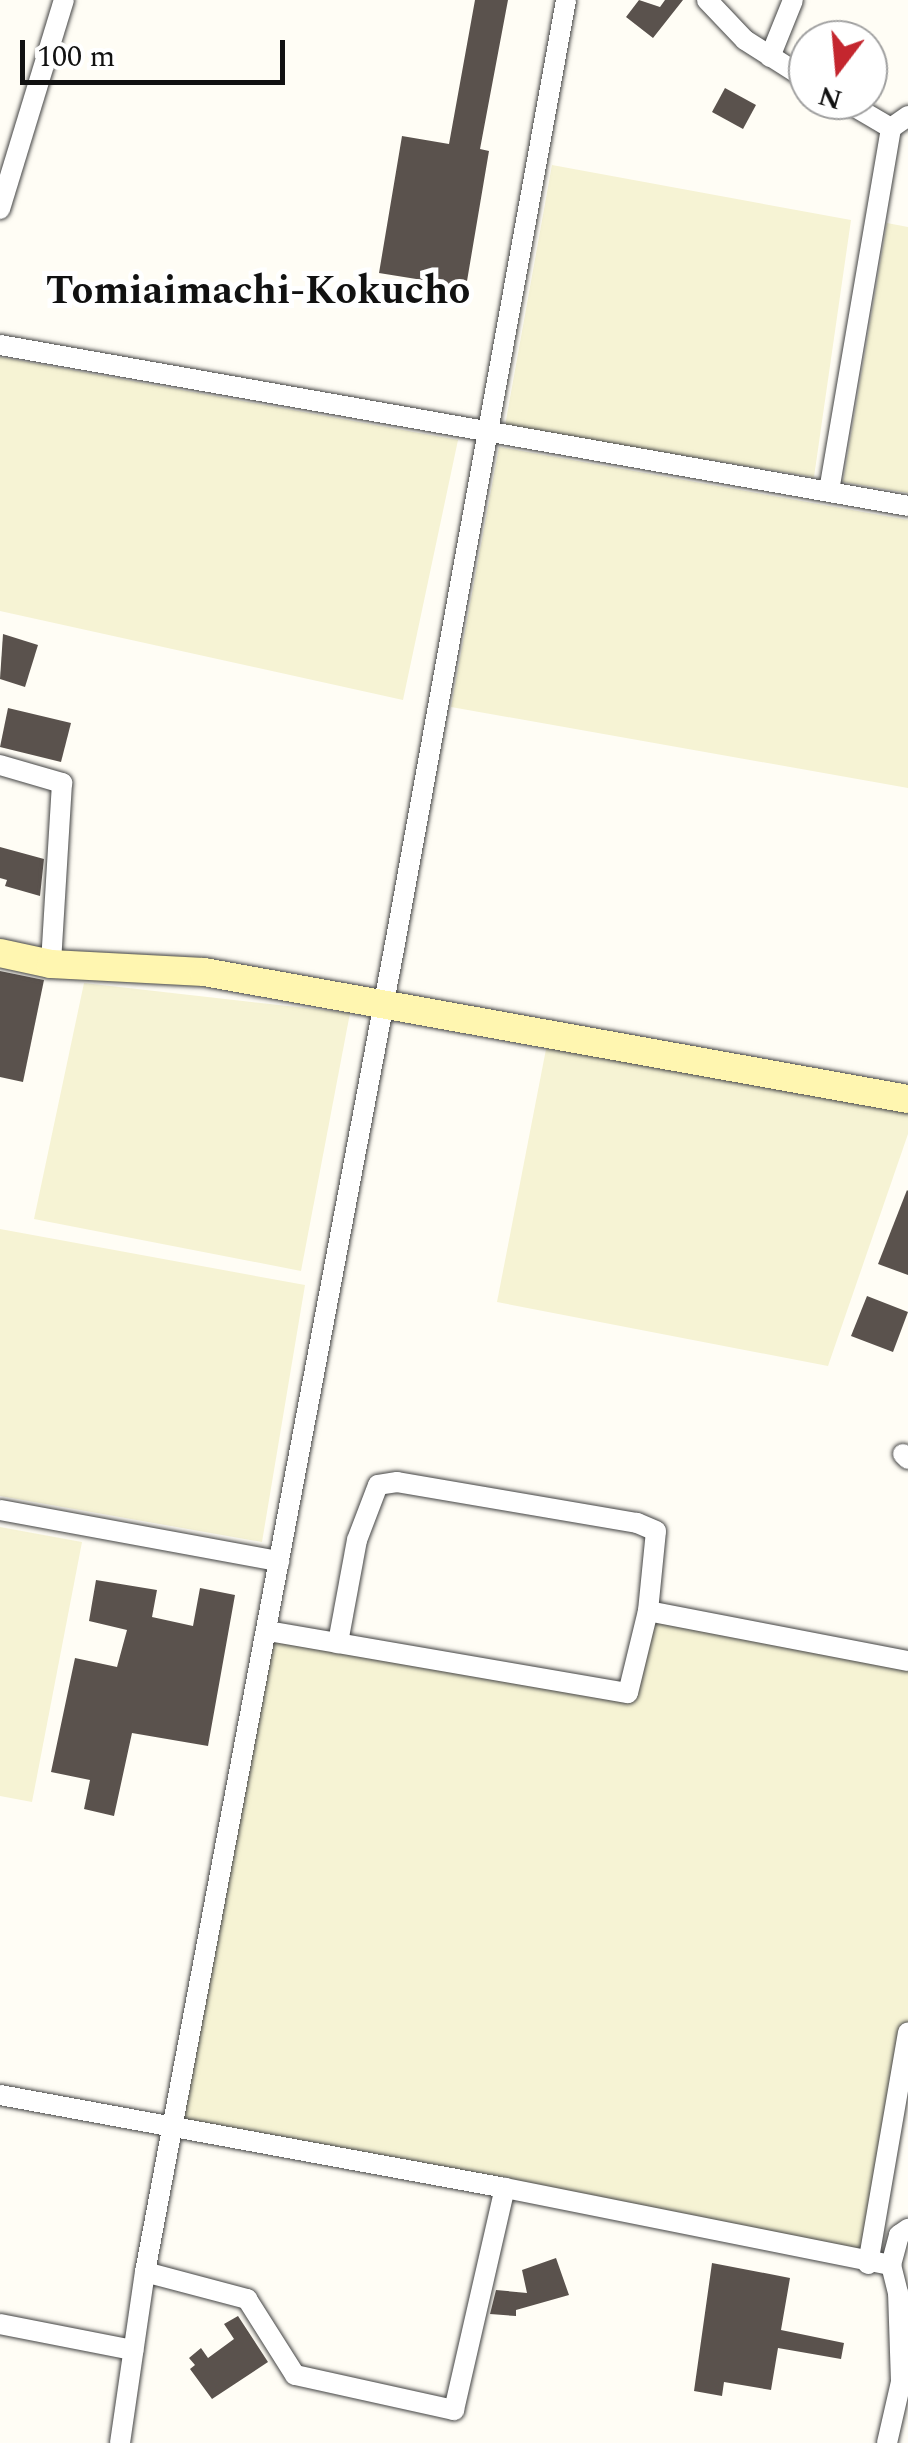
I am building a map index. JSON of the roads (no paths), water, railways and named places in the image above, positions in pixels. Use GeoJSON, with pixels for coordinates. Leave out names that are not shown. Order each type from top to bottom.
{"type":"FeatureCollection","features":[{"type":"Feature","properties":{"kind":"street"},"geometry":{"type":"LineString","coordinates":[[0,209],[64,0]]}},
{"type":"Feature","properties":{"kind":"street"},"geometry":{"type":"LineString","coordinates":[[120,2443],[146,2272],[268,1631],[566,0]]}},
{"type":"Feature","properties":{"kind":"street"},"geometry":{"type":"LineString","coordinates":[[770,57],[793,0]]}},
{"type":"Feature","properties":{"kind":"street"},"geometry":{"type":"LineString","coordinates":[[714,3],[770,57],[788,68]]}},
{"type":"Feature","properties":{"kind":"street"},"geometry":{"type":"LineString","coordinates":[[828,491],[903,117]]}},
{"type":"Feature","properties":{"kind":"street"},"geometry":{"type":"LineString","coordinates":[[0,346],[908,506]]}},
{"type":"Feature","properties":{"kind":"street"},"geometry":{"type":"LineString","coordinates":[[0,765],[62,782],[50,964]]}},
{"type":"Feature","properties":{"kind":"street"},"geometry":{"type":"LineString","coordinates":[[0,953],[50,964],[204,972],[908,1100]]}},
{"type":"Feature","properties":{"kind":"street"},"geometry":{"type":"LineString","coordinates":[[268,1631],[338,1643],[628,1692],[648,1611],[656,1531],[648,1526],[397,1482],[378,1485],[368,1503],[338,1643]]}},
{"type":"Feature","properties":{"kind":"street"},"geometry":{"type":"LineString","coordinates":[[0,1510],[280,1561]]}},
{"type":"Feature","properties":{"kind":"street"},"geometry":{"type":"LineString","coordinates":[[648,1611],[908,1661]]}},
{"type":"Feature","properties":{"kind":"street"},"geometry":{"type":"LineString","coordinates":[[868,2264],[908,2032]]}},
{"type":"Feature","properties":{"kind":"street"},"geometry":{"type":"LineString","coordinates":[[0,2095],[505,2188],[868,2264],[891,2265]]}},
{"type":"Feature","properties":{"kind":"street"},"geometry":{"type":"LineString","coordinates":[[146,2272],[247,2299],[295,2375],[454,2410],[505,2188]]}},
{"type":"Feature","properties":{"kind":"street"},"geometry":{"type":"LineString","coordinates":[[887,2443],[901,2382],[898,2293],[891,2265],[899,2235],[908,2229]]}},
{"type":"Feature","properties":{"kind":"street"},"geometry":{"type":"LineString","coordinates":[[0,2324],[133,2350]]}},
{"type":"Feature","properties":{"kind":"district","name":"Tomiaimachi-Kokucho"},"geometry":{"type":"Point","coordinates":[258,292]}}]}
